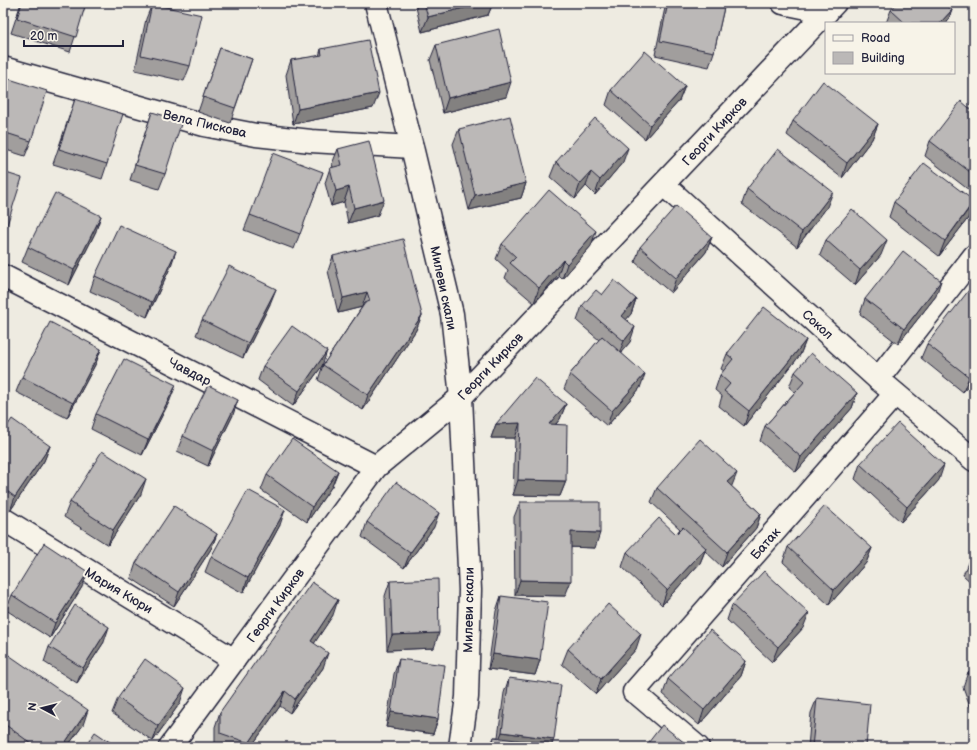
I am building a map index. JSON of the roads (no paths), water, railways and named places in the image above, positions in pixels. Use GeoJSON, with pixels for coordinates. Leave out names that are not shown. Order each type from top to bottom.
{"type":"FeatureCollection","features":[{"type":"Feature","properties":{"kind":"street","name":"Милеви скали"},"geometry":{"type":"LineString","coordinates":[[376,3],[452,314],[461,397],[470,590],[467,698],[460,747]]}},
{"type":"Feature","properties":{"kind":"street"},"geometry":{"type":"LineString","coordinates":[[783,3],[831,7]]}},
{"type":"Feature","properties":{"kind":"street","name":"Георги Кирков"},"geometry":{"type":"LineString","coordinates":[[170,747],[376,467],[461,397],[664,185],[831,7]]}},
{"type":"Feature","properties":{"kind":"street","name":"Вела Пискова"},"geometry":{"type":"LineString","coordinates":[[3,68],[204,125],[249,134],[311,141],[412,147]]}},
{"type":"Feature","properties":{"kind":"street","name":"Сокол"},"geometry":{"type":"LineString","coordinates":[[664,185],[878,379],[974,460]]}},
{"type":"Feature","properties":{"kind":"street"},"geometry":{"type":"LineString","coordinates":[[878,379],[974,256]]}},
{"type":"Feature","properties":{"kind":"street","name":"Чавдар"},"geometry":{"type":"LineString","coordinates":[[3,276],[376,467]]}},
{"type":"Feature","properties":{"kind":"street","name":"Батак"},"geometry":{"type":"LineString","coordinates":[[634,692],[896,394]]}},
{"type":"Feature","properties":{"kind":"street","name":"Мария Кюри"},"geometry":{"type":"LineString","coordinates":[[3,519],[234,660]]}},
{"type":"Feature","properties":{"kind":"lane"},"geometry":{"type":"LineString","coordinates":[[634,692],[699,747]]}}]}
